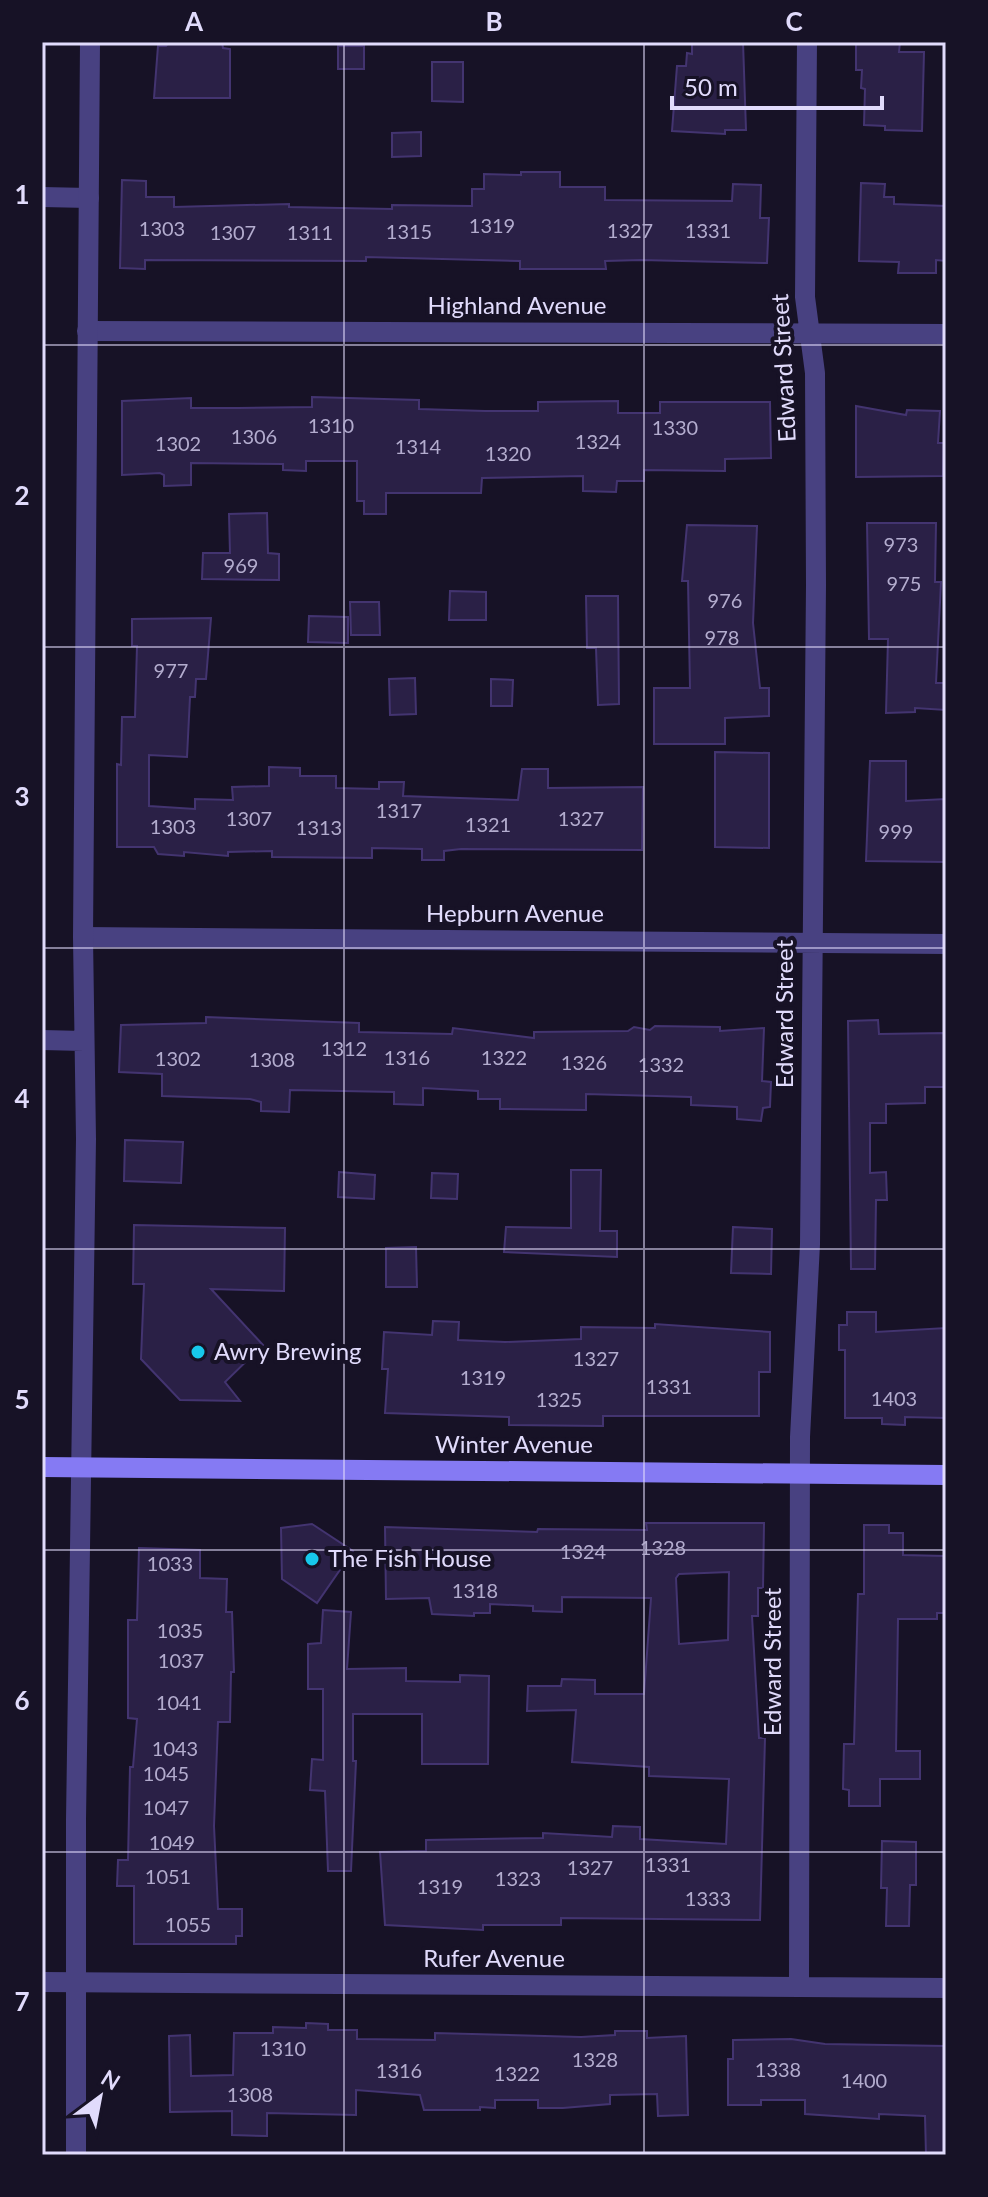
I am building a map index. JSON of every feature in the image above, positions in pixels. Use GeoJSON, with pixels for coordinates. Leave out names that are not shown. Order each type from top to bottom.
{"type":"FeatureCollection","features":[{"type":"Feature","properties":{"kind":"main road","name":"Winter Avenue"},"geometry":{"type":"LineString","coordinates":[[42,1467],[801,1471],[946,1475]]}},
{"type":"Feature","properties":{"kind":"street"},"geometry":{"type":"LineString","coordinates":[[76,2155],[76,1820],[86,1139],[83,937],[90,42]]}},
{"type":"Feature","properties":{"kind":"street","name":"Edward Street"},"geometry":{"type":"LineString","coordinates":[[799,1987],[801,1471],[810,1244],[816,554],[815,373],[805,297],[807,42]]}},
{"type":"Feature","properties":{"kind":"street"},"geometry":{"type":"LineString","coordinates":[[42,197],[89,198]]}},
{"type":"Feature","properties":{"kind":"street","name":"Highland Avenue"},"geometry":{"type":"LineString","coordinates":[[87,331],[946,334]]}},
{"type":"Feature","properties":{"kind":"street","name":"Hepburn Avenue"},"geometry":{"type":"LineString","coordinates":[[83,937],[946,944]]}},
{"type":"Feature","properties":{"kind":"street"},"geometry":{"type":"LineString","coordinates":[[42,1040],[84,1041]]}},
{"type":"Feature","properties":{"kind":"street","name":"Rufer Avenue"},"geometry":{"type":"LineString","coordinates":[[42,1982],[946,1988]]}},
{"type":"Feature","properties":{"kind":"building"},"geometry":{"type":"Polygon","coordinates":[[[169,42],[222,42],[223,48],[230,49],[230,98],[154,98],[158,46],[166,46],[169,42]]]}},
{"type":"Feature","properties":{"kind":"building"},"geometry":{"type":"Polygon","coordinates":[[[692,42],[743,42],[746,130],[725,130],[725,134],[672,131],[677,66],[686,66],[687,53],[692,54],[692,42]]]}},
{"type":"Feature","properties":{"kind":"building"},"geometry":{"type":"Polygon","coordinates":[[[856,42],[900,42],[899,52],[924,52],[922,131],[885,130],[885,126],[864,125],[865,89],[861,88],[862,70],[856,70],[856,42]]]}},
{"type":"Feature","properties":{"kind":"building"},"geometry":{"type":"Polygon","coordinates":[[[338,46],[364,46],[364,69],[338,69],[338,46]]]}},
{"type":"Feature","properties":{"kind":"building"},"geometry":{"type":"Polygon","coordinates":[[[432,62],[463,62],[463,102],[432,101],[432,62]]]}},
{"type":"Feature","properties":{"kind":"building"},"geometry":{"type":"Polygon","coordinates":[[[421,132],[421,156],[392,157],[392,133],[421,132]]]}},
{"type":"Feature","properties":{"kind":"building"},"geometry":{"type":"Polygon","coordinates":[[[521,172],[560,172],[560,187],[605,187],[605,200],[732,201],[733,184],[761,185],[760,218],[769,218],[767,263],[641,260],[605,261],[606,269],[520,269],[520,261],[366,257],[366,261],[145,260],[145,269],[120,268],[122,180],[146,181],[146,197],[174,197],[174,207],[289,204],[289,207],[392,209],[392,205],[472,206],[472,189],[484,189],[484,174],[521,175],[521,172]]]}},
{"type":"Feature","properties":{"kind":"building"},"geometry":{"type":"Polygon","coordinates":[[[861,183],[885,184],[884,197],[894,197],[894,204],[946,206],[946,261],[936,260],[936,273],[898,273],[899,262],[859,261],[861,183]]]}},
{"type":"Feature","properties":{"kind":"building"},"geometry":{"type":"Polygon","coordinates":[[[312,397],[419,400],[419,409],[485,411],[538,411],[538,402],[618,401],[618,413],[660,413],[660,402],[770,402],[771,458],[725,459],[725,471],[644,470],[644,481],[617,481],[616,492],[583,491],[583,476],[482,478],[481,493],[386,493],[386,514],[364,514],[364,501],[357,501],[357,461],[306,461],[306,471],[283,470],[283,464],[191,463],[191,485],[164,486],[164,475],[160,473],[122,475],[122,401],[191,398],[191,408],[312,407],[312,397]]]}},
{"type":"Feature","properties":{"kind":"building"},"geometry":{"type":"Polygon","coordinates":[[[856,406],[906,415],[907,410],[940,411],[938,443],[944,443],[943,476],[856,477],[856,406]]]}},
{"type":"Feature","properties":{"kind":"building"},"geometry":{"type":"Polygon","coordinates":[[[267,513],[268,553],[279,554],[279,580],[202,579],[203,553],[230,553],[229,514],[267,513]]]}},
{"type":"Feature","properties":{"kind":"building"},"geometry":{"type":"Polygon","coordinates":[[[867,523],[936,523],[935,582],[941,582],[936,683],[946,683],[946,710],[915,708],[915,712],[886,713],[888,639],[869,639],[867,523]]]}},
{"type":"Feature","properties":{"kind":"building"},"geometry":{"type":"Polygon","coordinates":[[[687,525],[757,526],[753,623],[760,688],[769,688],[769,716],[725,718],[725,744],[654,744],[654,688],[690,688],[688,581],[682,581],[687,525]]]}},
{"type":"Feature","properties":{"kind":"building"},"geometry":{"type":"Polygon","coordinates":[[[450,591],[486,592],[486,620],[449,620],[450,591]]]}},
{"type":"Feature","properties":{"kind":"building"},"geometry":{"type":"Polygon","coordinates":[[[586,596],[618,596],[619,704],[598,705],[596,648],[587,648],[586,596]]]}},
{"type":"Feature","properties":{"kind":"building"},"geometry":{"type":"Polygon","coordinates":[[[350,602],[379,602],[380,635],[351,635],[350,602]]]}},
{"type":"Feature","properties":{"kind":"building"},"geometry":{"type":"Polygon","coordinates":[[[309,616],[348,617],[348,643],[308,642],[309,616]]]}},
{"type":"Feature","properties":{"kind":"building"},"geometry":{"type":"Polygon","coordinates":[[[211,618],[206,679],[196,679],[195,697],[190,697],[187,757],[149,755],[149,806],[195,809],[195,799],[233,800],[232,787],[269,786],[269,767],[300,768],[300,776],[336,776],[336,788],[379,789],[379,782],[404,782],[403,796],[518,800],[522,769],[548,769],[548,788],[643,787],[642,850],[461,849],[444,851],[444,860],[422,860],[422,849],[372,848],[372,858],[272,857],[272,851],[228,852],[228,856],[184,852],[184,856],[158,854],[154,847],[117,847],[117,764],[121,765],[122,717],[135,717],[137,646],[132,646],[132,619],[211,618]]]}},
{"type":"Feature","properties":{"kind":"building"},"geometry":{"type":"Polygon","coordinates":[[[415,678],[416,714],[390,715],[389,679],[415,678]]]}},
{"type":"Feature","properties":{"kind":"building"},"geometry":{"type":"Polygon","coordinates":[[[491,679],[513,680],[512,706],[491,706],[491,679]]]}},
{"type":"Feature","properties":{"kind":"building"},"geometry":{"type":"Polygon","coordinates":[[[715,752],[769,753],[769,848],[715,847],[715,752]]]}},
{"type":"Feature","properties":{"kind":"building"},"geometry":{"type":"Polygon","coordinates":[[[870,761],[906,761],[906,801],[946,799],[946,862],[866,861],[870,761]]]}},
{"type":"Feature","properties":{"kind":"building"},"geometry":{"type":"Polygon","coordinates":[[[206,1017],[359,1023],[359,1032],[452,1034],[453,1028],[534,1038],[534,1032],[628,1031],[634,1027],[650,1030],[655,1026],[720,1027],[720,1031],[764,1028],[762,1081],[771,1082],[770,1107],[763,1108],[761,1121],[737,1119],[737,1107],[691,1105],[691,1097],[586,1094],[586,1110],[500,1109],[500,1099],[478,1099],[478,1091],[423,1088],[423,1105],[394,1104],[394,1092],[290,1090],[289,1112],[261,1111],[261,1102],[250,1099],[162,1096],[162,1074],[119,1072],[121,1025],[206,1023],[206,1017]]]}},
{"type":"Feature","properties":{"kind":"building"},"geometry":{"type":"Polygon","coordinates":[[[878,1020],[879,1034],[946,1033],[946,1087],[925,1087],[925,1103],[886,1104],[886,1123],[870,1123],[870,1173],[886,1172],[887,1200],[876,1200],[875,1269],[851,1269],[848,1021],[878,1020]]]}},
{"type":"Feature","properties":{"kind":"building"},"geometry":{"type":"Polygon","coordinates":[[[125,1140],[183,1142],[181,1183],[124,1181],[125,1140]]]}},
{"type":"Feature","properties":{"kind":"building"},"geometry":{"type":"Polygon","coordinates":[[[571,1170],[601,1170],[600,1231],[617,1231],[617,1257],[504,1252],[506,1227],[571,1228],[571,1170]]]}},
{"type":"Feature","properties":{"kind":"building"},"geometry":{"type":"Polygon","coordinates":[[[339,1172],[375,1175],[374,1199],[338,1197],[339,1172]]]}},
{"type":"Feature","properties":{"kind":"building"},"geometry":{"type":"Polygon","coordinates":[[[432,1173],[458,1174],[457,1199],[431,1198],[432,1173]]]}},
{"type":"Feature","properties":{"kind":"building"},"geometry":{"type":"Polygon","coordinates":[[[134,1225],[285,1228],[284,1291],[211,1289],[263,1345],[225,1382],[240,1401],[180,1400],[141,1359],[144,1284],[133,1284],[134,1225]]]}},
{"type":"Feature","properties":{"kind":"building"},"geometry":{"type":"Polygon","coordinates":[[[733,1227],[772,1229],[771,1274],[731,1273],[733,1227]]]}},
{"type":"Feature","properties":{"kind":"building"},"geometry":{"type":"Polygon","coordinates":[[[416,1247],[417,1287],[386,1287],[386,1248],[416,1247]]]}},
{"type":"Feature","properties":{"kind":"building"},"geometry":{"type":"Polygon","coordinates":[[[847,1312],[876,1312],[876,1332],[946,1328],[946,1418],[905,1417],[905,1425],[882,1424],[882,1418],[845,1418],[845,1350],[839,1350],[839,1325],[847,1325],[847,1312]]]}},
{"type":"Feature","properties":{"kind":"building"},"geometry":{"type":"Polygon","coordinates":[[[433,1321],[459,1322],[458,1340],[505,1342],[581,1339],[581,1327],[655,1328],[655,1324],[770,1332],[770,1372],[759,1372],[759,1416],[603,1416],[603,1426],[509,1425],[509,1417],[385,1413],[388,1369],[382,1369],[384,1332],[432,1335],[433,1321]]]}},
{"type":"Feature","properties":{"kind":"building"},"geometry":{"type":"Polygon","coordinates":[[[646,1523],[764,1523],[763,1588],[758,1588],[758,1616],[752,1616],[759,1738],[765,1738],[760,1920],[561,1918],[561,1925],[483,1925],[483,1930],[385,1925],[380,1852],[426,1851],[426,1840],[543,1838],[543,1833],[612,1837],[613,1826],[640,1827],[640,1839],[726,1844],[729,1779],[649,1776],[649,1767],[572,1762],[576,1710],[527,1711],[528,1686],[561,1686],[562,1679],[595,1680],[595,1694],[644,1694],[651,1598],[562,1597],[562,1612],[533,1611],[533,1606],[490,1604],[490,1613],[474,1613],[474,1616],[432,1614],[429,1598],[386,1599],[385,1527],[537,1532],[538,1529],[647,1530],[646,1523]],[[729,1572],[679,1574],[676,1578],[679,1644],[728,1640],[729,1572]]]}},
{"type":"Feature","properties":{"kind":"building"},"geometry":{"type":"Polygon","coordinates":[[[312,1524],[353,1551],[317,1603],[282,1579],[281,1528],[312,1524]]]}},
{"type":"Feature","properties":{"kind":"building"},"geometry":{"type":"Polygon","coordinates":[[[864,1525],[889,1525],[889,1533],[903,1533],[903,1555],[945,1556],[944,1613],[937,1613],[937,1619],[898,1619],[896,1751],[920,1751],[920,1779],[880,1779],[880,1806],[849,1806],[849,1790],[843,1789],[844,1744],[854,1744],[858,1594],[864,1594],[864,1525]]]}},
{"type":"Feature","properties":{"kind":"building"},"geometry":{"type":"Polygon","coordinates":[[[139,1548],[200,1550],[200,1578],[227,1579],[226,1612],[232,1612],[234,1672],[231,1672],[230,1722],[218,1722],[214,1826],[218,1909],[242,1909],[242,1936],[236,1936],[236,1944],[134,1944],[134,1886],[117,1886],[118,1860],[128,1860],[130,1767],[133,1767],[137,1719],[128,1718],[128,1620],[137,1620],[139,1548]]]}},
{"type":"Feature","properties":{"kind":"building"},"geometry":{"type":"Polygon","coordinates":[[[323,1610],[351,1612],[347,1669],[406,1668],[406,1681],[460,1682],[460,1675],[489,1676],[488,1764],[422,1764],[422,1714],[353,1714],[353,1761],[356,1761],[351,1871],[328,1871],[325,1791],[310,1790],[312,1759],[323,1760],[323,1689],[308,1689],[308,1644],[321,1643],[323,1610]]]}},
{"type":"Feature","properties":{"kind":"building"},"geometry":{"type":"Polygon","coordinates":[[[882,1841],[916,1842],[916,1885],[910,1885],[909,1926],[886,1926],[887,1888],[881,1888],[882,1841]]]}},
{"type":"Feature","properties":{"kind":"building"},"geometry":{"type":"Polygon","coordinates":[[[306,2023],[328,2024],[328,2030],[357,2030],[357,2039],[435,2040],[435,2033],[581,2037],[615,2035],[615,2031],[647,2031],[647,2038],[686,2036],[688,2115],[658,2116],[657,2094],[610,2095],[610,2104],[563,2108],[538,2108],[538,2100],[495,2100],[495,2108],[424,2110],[420,2095],[356,2090],[356,2115],[267,2113],[267,2136],[232,2135],[232,2111],[170,2112],[169,2036],[190,2035],[191,2076],[233,2075],[234,2033],[273,2033],[273,2027],[306,2028],[306,2023]]]}},
{"type":"Feature","properties":{"kind":"building"},"geometry":{"type":"Polygon","coordinates":[[[791,2039],[825,2044],[946,2046],[946,2155],[926,2155],[925,2116],[879,2114],[879,2119],[805,2114],[805,2100],[761,2100],[761,2105],[728,2105],[728,2059],[733,2059],[733,2040],[791,2039]]]}},
{"type":"Feature","properties":{"kind":"place","name":"Awry Brewing"},"geometry":{"type":"Point","coordinates":[198,1352]}},
{"type":"Feature","properties":{"kind":"place","name":"The Fish House"},"geometry":{"type":"Point","coordinates":[312,1559]}}]}
